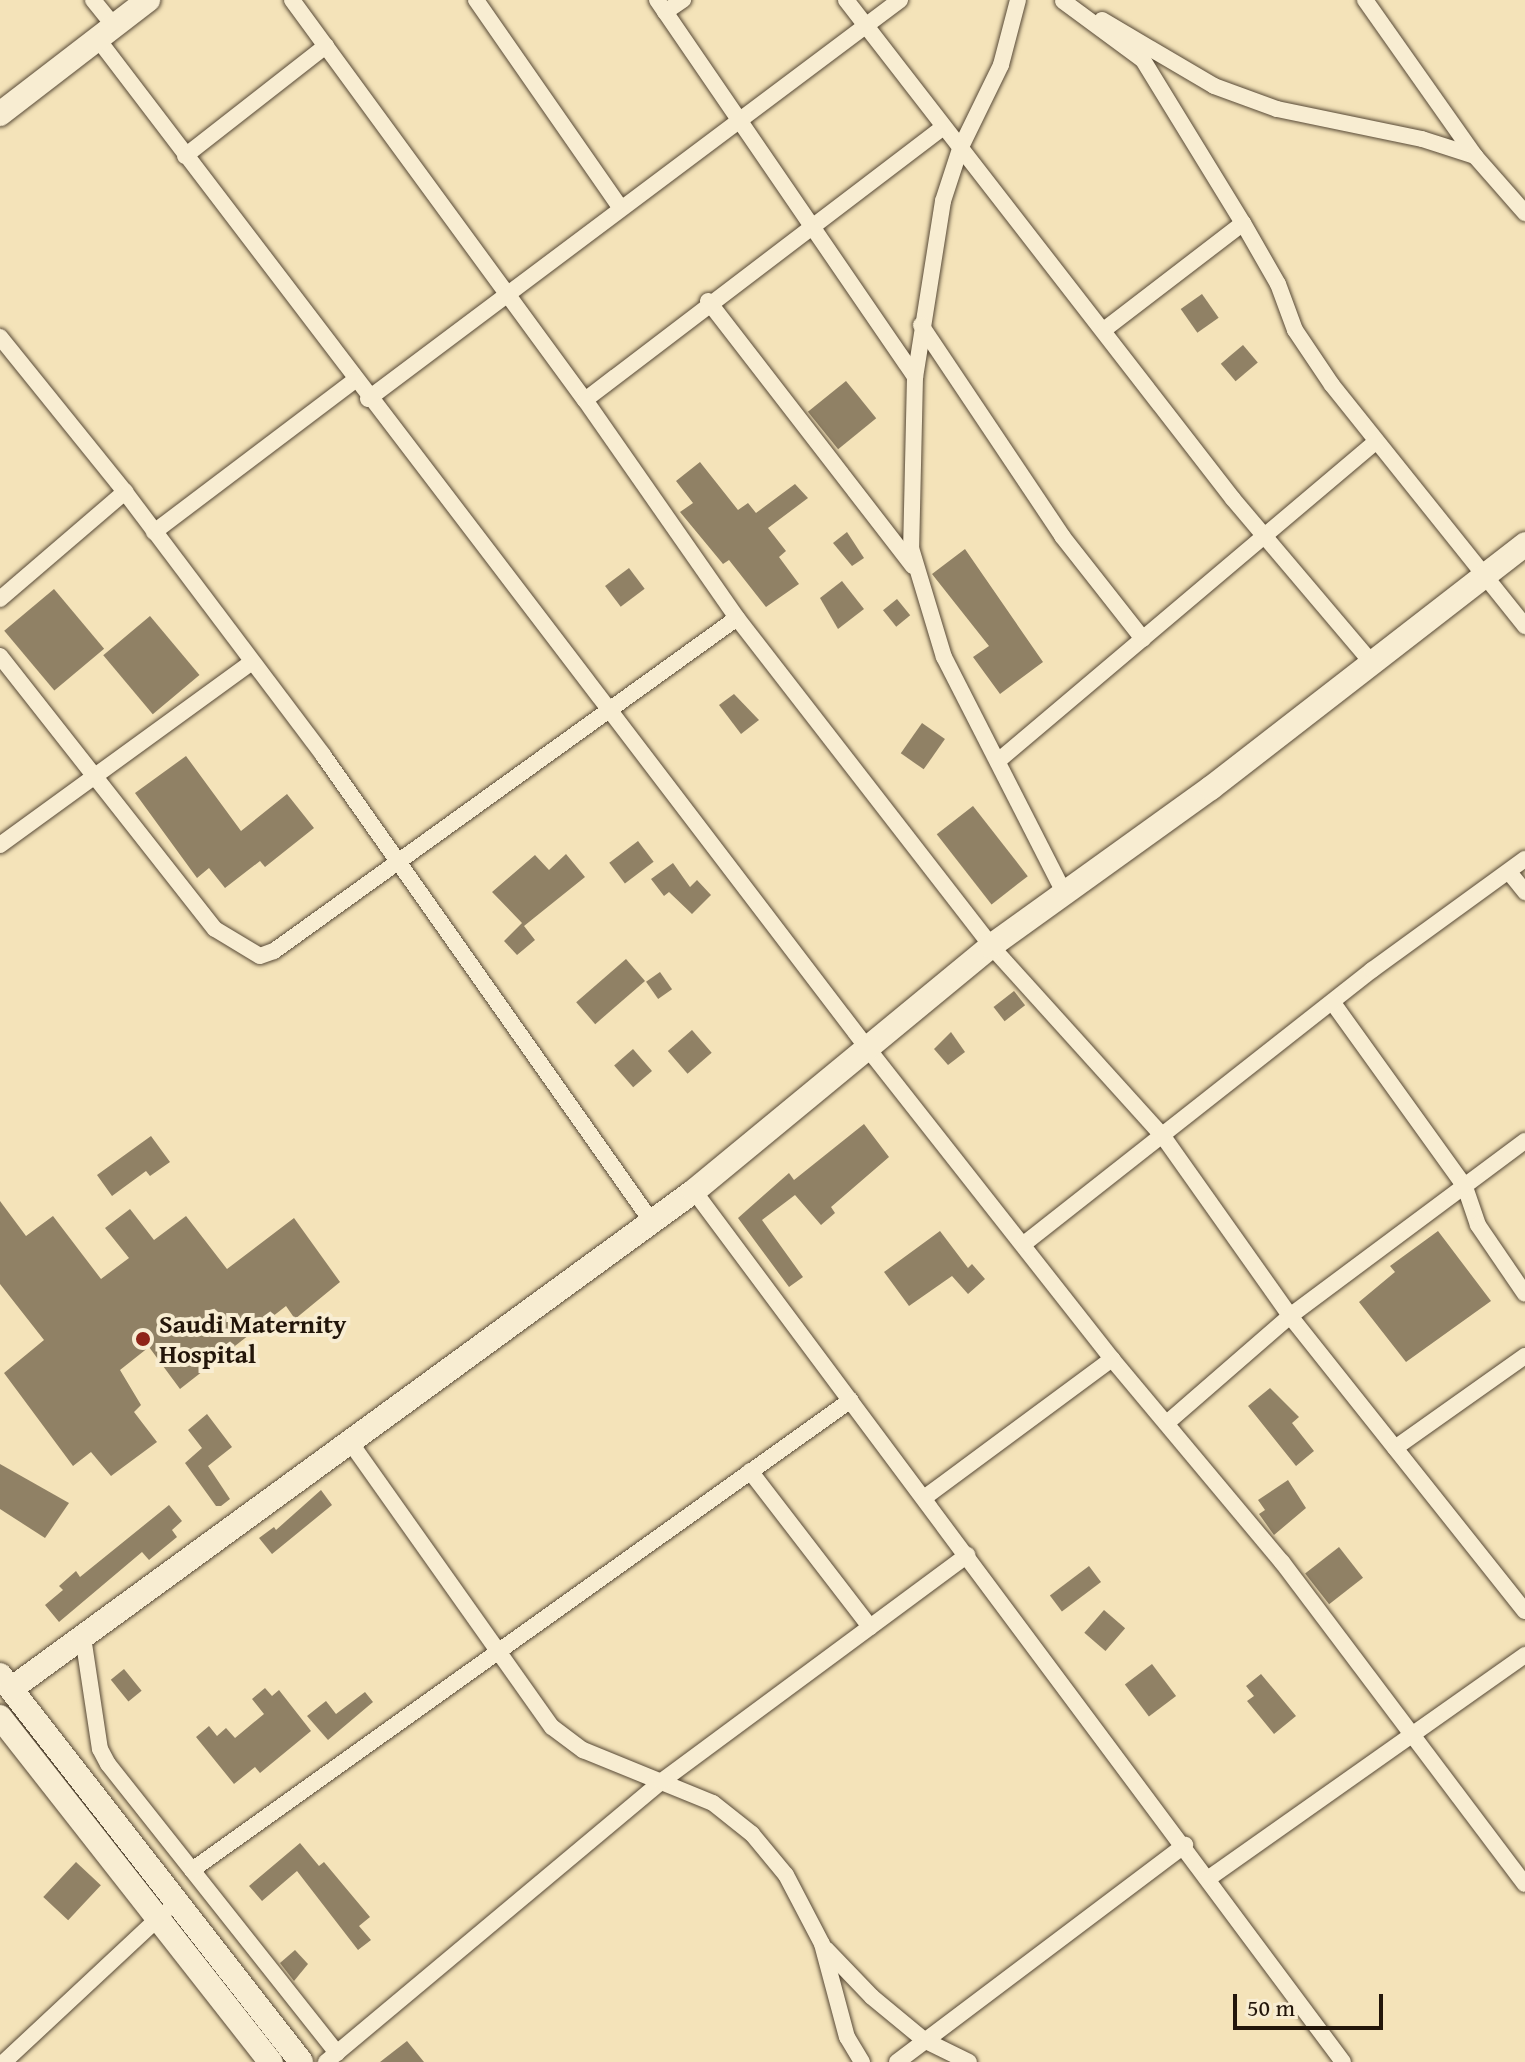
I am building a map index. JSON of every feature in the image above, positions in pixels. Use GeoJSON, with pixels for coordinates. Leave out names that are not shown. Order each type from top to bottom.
{"type":"FeatureCollection","features":[{"type":"Feature","properties":{"kind":"street"},"geometry":{"type":"LineString","coordinates":[[93,0],[105,32],[185,156],[354,381],[611,706],[865,1045],[1025,1243],[1112,1359],[1168,1422],[1282,1562],[1410,1736],[1525,1884]]}},
{"type":"Feature","properties":{"kind":"street"},"geometry":{"type":"LineString","coordinates":[[0,114],[148,0]]}},
{"type":"Feature","properties":{"kind":"street"},"geometry":{"type":"LineString","coordinates":[[292,0],[585,400],[737,618],[991,946],[1162,1135],[1290,1316],[1525,1611]]}},
{"type":"Feature","properties":{"kind":"street"},"geometry":{"type":"LineString","coordinates":[[476,0],[620,207]]}},
{"type":"Feature","properties":{"kind":"street"},"geometry":{"type":"LineString","coordinates":[[683,0],[661,6],[915,377]]}},
{"type":"Feature","properties":{"kind":"street"},"geometry":{"type":"LineString","coordinates":[[846,0],[1265,538],[1371,662]]}},
{"type":"Feature","properties":{"kind":"street"},"geometry":{"type":"LineString","coordinates":[[368,399],[506,292],[900,0]]}},
{"type":"Feature","properties":{"kind":"street"},"geometry":{"type":"LineString","coordinates":[[1018,0],[1001,65],[960,149],[943,201],[915,377],[914,567],[944,657],[1063,891]]}},
{"type":"Feature","properties":{"kind":"street"},"geometry":{"type":"LineString","coordinates":[[1062,0],[1214,86],[1277,109],[1422,139],[1475,156]]}},
{"type":"Feature","properties":{"kind":"street"},"geometry":{"type":"LineString","coordinates":[[1062,0],[1143,60],[1278,284],[1295,330],[1376,441],[1525,626]]}},
{"type":"Feature","properties":{"kind":"street"},"geometry":{"type":"LineString","coordinates":[[1365,0],[1475,156],[1525,213]]}},
{"type":"Feature","properties":{"kind":"street"},"geometry":{"type":"LineString","coordinates":[[185,156],[326,46]]}},
{"type":"Feature","properties":{"kind":"street"},"geometry":{"type":"LineString","coordinates":[[585,400],[708,301],[943,127]]}},
{"type":"Feature","properties":{"kind":"street"},"geometry":{"type":"LineString","coordinates":[[1105,329],[1243,223]]}},
{"type":"Feature","properties":{"kind":"street"},"geometry":{"type":"LineString","coordinates":[[708,301],[914,567]]}},
{"type":"Feature","properties":{"kind":"street"},"geometry":{"type":"LineString","coordinates":[[921,325],[1062,536],[1143,639]]}},
{"type":"Feature","properties":{"kind":"street"},"geometry":{"type":"LineString","coordinates":[[0,337],[6,358],[125,492],[398,859],[652,1222]]}},
{"type":"Feature","properties":{"kind":"street"},"geometry":{"type":"LineString","coordinates":[[154,532],[354,381]]}},
{"type":"Feature","properties":{"kind":"street"},"geometry":{"type":"LineString","coordinates":[[998,761],[1376,441]]}},
{"type":"Feature","properties":{"kind":"street"},"geometry":{"type":"LineString","coordinates":[[0,599],[125,492]]}},
{"type":"Feature","properties":{"kind":"street"},"geometry":{"type":"LineString","coordinates":[[271,2062],[167,1911],[139,1854],[5,1682],[83,1637],[694,1191],[865,1045],[991,946],[1063,891],[1211,788],[1525,544]]}},
{"type":"Feature","properties":{"kind":"street"},"geometry":{"type":"LineString","coordinates":[[0,656],[215,929],[260,956],[274,951],[737,618]]}},
{"type":"Feature","properties":{"kind":"street"},"geometry":{"type":"LineString","coordinates":[[0,845],[92,774],[252,662]]}},
{"type":"Feature","properties":{"kind":"street"},"geometry":{"type":"LineString","coordinates":[[1025,1243],[1333,1003],[1525,859]]}},
{"type":"Feature","properties":{"kind":"street"},"geometry":{"type":"LineString","coordinates":[[1509,872],[1525,892]]}},
{"type":"Feature","properties":{"kind":"street"},"geometry":{"type":"LineString","coordinates":[[1333,1003],[1465,1187],[1478,1225],[1525,1294]]}},
{"type":"Feature","properties":{"kind":"street"},"geometry":{"type":"LineString","coordinates":[[1168,1422],[1290,1316],[1525,1141]]}},
{"type":"Feature","properties":{"kind":"street"},"geometry":{"type":"LineString","coordinates":[[694,1191],[1185,1845],[1343,2062]]}},
{"type":"Feature","properties":{"kind":"street"},"geometry":{"type":"LineString","coordinates":[[1395,1448],[1525,1356]]}},
{"type":"Feature","properties":{"kind":"street"},"geometry":{"type":"LineString","coordinates":[[924,1498],[1112,1359]]}},
{"type":"Feature","properties":{"kind":"street"},"geometry":{"type":"LineString","coordinates":[[192,1870],[851,1400]]}},
{"type":"Feature","properties":{"kind":"street"},"geometry":{"type":"LineString","coordinates":[[350,1442],[564,1740],[713,1803],[752,1834],[786,1875],[822,1944],[847,2037],[862,2062]]}},
{"type":"Feature","properties":{"kind":"street"},"geometry":{"type":"LineString","coordinates":[[750,1471],[870,1627]]}},
{"type":"Feature","properties":{"kind":"street"},"geometry":{"type":"LineString","coordinates":[[83,1637],[100,1749],[331,2057],[662,1781],[967,1555]]}},
{"type":"Feature","properties":{"kind":"street"},"geometry":{"type":"LineString","coordinates":[[1209,1878],[1525,1655]]}},
{"type":"Feature","properties":{"kind":"street"},"geometry":{"type":"LineString","coordinates":[[0,1717],[167,1911],[234,1976],[301,2062]]}},
{"type":"Feature","properties":{"kind":"street"},"geometry":{"type":"LineString","coordinates":[[139,1854],[162,1832]]}},
{"type":"Feature","properties":{"kind":"street"},"geometry":{"type":"LineString","coordinates":[[897,2062],[1185,1845]]}},
{"type":"Feature","properties":{"kind":"street"},"geometry":{"type":"LineString","coordinates":[[4,2062],[167,1911]]}},
{"type":"Feature","properties":{"kind":"street"},"geometry":{"type":"LineString","coordinates":[[822,1944],[872,1997],[924,2040],[969,2062]]}},
{"type":"Feature","properties":{"kind":"street"},"geometry":{"type":"LineString","coordinates":[[234,1976],[257,1957]]}},
{"type":"Feature","properties":{"kind":"building"},"geometry":{"type":"Polygon","coordinates":[[[1202,294],[1219,318],[1197,333],[1181,309],[1202,294]]]}},
{"type":"Feature","properties":{"kind":"building"},"geometry":{"type":"Polygon","coordinates":[[[1243,345],[1258,363],[1236,381],[1221,364],[1243,345]]]}},
{"type":"Feature","properties":{"kind":"building"},"geometry":{"type":"Polygon","coordinates":[[[846,381],[876,418],[838,449],[808,412],[846,381]]]}},
{"type":"Feature","properties":{"kind":"building"},"geometry":{"type":"Polygon","coordinates":[[[700,462],[738,510],[748,503],[756,513],[795,484],[808,498],[768,528],[786,551],[779,557],[799,584],[766,607],[729,560],[723,564],[680,512],[693,503],[676,481],[700,462]]]}},
{"type":"Feature","properties":{"kind":"building"},"geometry":{"type":"Polygon","coordinates":[[[847,532],[864,558],[852,566],[833,543],[847,532]]]}},
{"type":"Feature","properties":{"kind":"building"},"geometry":{"type":"Polygon","coordinates":[[[965,549],[1043,662],[1000,694],[973,657],[989,646],[932,574],[965,549]]]}},
{"type":"Feature","properties":{"kind":"building"},"geometry":{"type":"Polygon","coordinates":[[[629,568],[645,589],[621,607],[605,586],[629,568]]]}},
{"type":"Feature","properties":{"kind":"building"},"geometry":{"type":"Polygon","coordinates":[[[842,581],[864,609],[838,629],[820,598],[842,581]]]}},
{"type":"Feature","properties":{"kind":"building"},"geometry":{"type":"Polygon","coordinates":[[[54,589],[104,649],[54,691],[4,631],[54,589]]]}},
{"type":"Feature","properties":{"kind":"building"},"geometry":{"type":"Polygon","coordinates":[[[897,599],[910,615],[896,627],[883,610],[897,599]]]}},
{"type":"Feature","properties":{"kind":"building"},"geometry":{"type":"Polygon","coordinates":[[[150,616],[199,675],[153,714],[103,655],[150,616]]]}},
{"type":"Feature","properties":{"kind":"building"},"geometry":{"type":"Polygon","coordinates":[[[734,694],[759,720],[741,734],[719,705],[734,694]]]}},
{"type":"Feature","properties":{"kind":"building"},"geometry":{"type":"Polygon","coordinates":[[[922,723],[945,739],[924,769],[901,753],[922,723]]]}},
{"type":"Feature","properties":{"kind":"building"},"geometry":{"type":"Polygon","coordinates":[[[186,756],[241,831],[287,794],[314,828],[265,867],[260,861],[225,888],[209,868],[197,878],[135,793],[186,756]]]}},
{"type":"Feature","properties":{"kind":"building"},"geometry":{"type":"Polygon","coordinates":[[[973,806],[1028,876],[992,904],[937,834],[973,806]]]}},
{"type":"Feature","properties":{"kind":"building"},"geometry":{"type":"Polygon","coordinates":[[[638,841],[654,862],[625,883],[609,863],[638,841]]]}},
{"type":"Feature","properties":{"kind":"building"},"geometry":{"type":"Polygon","coordinates":[[[566,854],[585,877],[524,926],[535,940],[517,955],[504,941],[522,923],[492,892],[535,855],[549,870],[566,854]]]}},
{"type":"Feature","properties":{"kind":"building"},"geometry":{"type":"Polygon","coordinates":[[[673,863],[690,887],[697,880],[711,895],[692,914],[669,892],[664,896],[651,879],[673,863]]]}},
{"type":"Feature","properties":{"kind":"building"},"geometry":{"type":"Polygon","coordinates":[[[626,959],[645,981],[595,1024],[576,1002],[626,959]]]}},
{"type":"Feature","properties":{"kind":"building"},"geometry":{"type":"Polygon","coordinates":[[[660,972],[672,989],[658,999],[646,982],[660,972]]]}},
{"type":"Feature","properties":{"kind":"building"},"geometry":{"type":"Polygon","coordinates":[[[1014,991],[1025,1005],[1005,1021],[994,1007],[1014,991]]]}},
{"type":"Feature","properties":{"kind":"building"},"geometry":{"type":"Polygon","coordinates":[[[692,1030],[712,1053],[688,1074],[668,1051],[692,1030]]]}},
{"type":"Feature","properties":{"kind":"building"},"geometry":{"type":"Polygon","coordinates":[[[951,1032],[965,1052],[948,1065],[934,1049],[951,1032]]]}},
{"type":"Feature","properties":{"kind":"building"},"geometry":{"type":"Polygon","coordinates":[[[633,1049],[652,1071],[633,1087],[614,1065],[633,1049]]]}},
{"type":"Feature","properties":{"kind":"building"},"geometry":{"type":"Polygon","coordinates":[[[864,1124],[889,1157],[831,1207],[835,1213],[821,1225],[795,1195],[762,1220],[803,1277],[789,1287],[738,1218],[789,1173],[794,1180],[864,1124]]]}},
{"type":"Feature","properties":{"kind":"building"},"geometry":{"type":"Polygon","coordinates":[[[151,1136],[170,1162],[150,1176],[146,1171],[112,1196],[97,1175],[151,1136]]]}},
{"type":"Feature","properties":{"kind":"building","name":"Saudi Maternity Hospital"},"geometry":{"type":"Polygon","coordinates":[[[0,1201],[26,1236],[53,1216],[101,1279],[129,1258],[105,1228],[130,1209],[154,1240],[186,1216],[227,1269],[294,1218],[340,1282],[295,1319],[286,1306],[180,1389],[149,1347],[120,1370],[141,1405],[134,1412],[157,1442],[111,1476],[91,1452],[73,1466],[4,1373],[44,1340],[0,1284],[0,1201]]]}},
{"type":"Feature","properties":{"kind":"building"},"geometry":{"type":"Polygon","coordinates":[[[940,1231],[968,1268],[972,1264],[985,1279],[968,1294],[952,1276],[909,1306],[884,1272],[940,1231]]]}},
{"type":"Feature","properties":{"kind":"building"},"geometry":{"type":"Polygon","coordinates":[[[1438,1231],[1491,1301],[1406,1362],[1359,1302],[1395,1272],[1390,1266],[1438,1231]]]}},
{"type":"Feature","properties":{"kind":"building"},"geometry":{"type":"Polygon","coordinates":[[[1270,1388],[1299,1417],[1292,1423],[1314,1451],[1296,1466],[1248,1406],[1270,1388]]]}},
{"type":"Feature","properties":{"kind":"building"},"geometry":{"type":"Polygon","coordinates":[[[207,1414],[232,1447],[208,1466],[230,1499],[221,1506],[216,1506],[185,1463],[202,1448],[188,1430],[207,1414]]]}},
{"type":"Feature","properties":{"kind":"building"},"geometry":{"type":"Polygon","coordinates":[[[0,1464],[69,1503],[45,1538],[0,1509],[0,1464]]]}},
{"type":"Feature","properties":{"kind":"building"},"geometry":{"type":"Polygon","coordinates":[[[1288,1480],[1306,1508],[1274,1535],[1259,1514],[1265,1510],[1258,1500],[1288,1480]]]}},
{"type":"Feature","properties":{"kind":"building"},"geometry":{"type":"Polygon","coordinates":[[[321,1490],[332,1505],[272,1554],[259,1538],[274,1527],[276,1530],[321,1490]]]}},
{"type":"Feature","properties":{"kind":"building"},"geometry":{"type":"Polygon","coordinates":[[[169,1505],[182,1521],[172,1530],[177,1537],[149,1560],[142,1552],[59,1622],[45,1605],[63,1590],[59,1586],[76,1571],[80,1577],[169,1505]]]}},
{"type":"Feature","properties":{"kind":"building"},"geometry":{"type":"Polygon","coordinates":[[[1339,1547],[1363,1578],[1329,1604],[1305,1573],[1339,1547]]]}},
{"type":"Feature","properties":{"kind":"building"},"geometry":{"type":"Polygon","coordinates":[[[1089,1566],[1101,1582],[1062,1611],[1050,1595],[1089,1566]]]}},
{"type":"Feature","properties":{"kind":"building"},"geometry":{"type":"Polygon","coordinates":[[[1104,1610],[1125,1628],[1105,1651],[1084,1633],[1104,1610]]]}},
{"type":"Feature","properties":{"kind":"building"},"geometry":{"type":"Polygon","coordinates":[[[1152,1664],[1176,1696],[1149,1716],[1125,1684],[1152,1664]]]}},
{"type":"Feature","properties":{"kind":"building"},"geometry":{"type":"Polygon","coordinates":[[[124,1669],[142,1691],[128,1701],[111,1680],[124,1669]]]}},
{"type":"Feature","properties":{"kind":"building"},"geometry":{"type":"Polygon","coordinates":[[[1261,1674],[1296,1716],[1274,1734],[1247,1701],[1254,1696],[1246,1686],[1261,1674]]]}},
{"type":"Feature","properties":{"kind":"building"},"geometry":{"type":"Polygon","coordinates":[[[265,1688],[272,1696],[279,1690],[311,1731],[260,1773],[255,1767],[234,1784],[196,1737],[209,1726],[217,1736],[226,1728],[235,1738],[264,1714],[252,1699],[265,1688]]]}},
{"type":"Feature","properties":{"kind":"building"},"geometry":{"type":"Polygon","coordinates":[[[365,1692],[373,1702],[328,1740],[307,1716],[326,1701],[336,1714],[365,1692]]]}},
{"type":"Feature","properties":{"kind":"building"},"geometry":{"type":"Polygon","coordinates":[[[300,1843],[319,1866],[324,1862],[370,1917],[359,1926],[371,1940],[358,1950],[297,1871],[262,1901],[249,1886],[300,1843]]]}},
{"type":"Feature","properties":{"kind":"building"},"geometry":{"type":"Polygon","coordinates":[[[76,1862],[101,1885],[68,1920],[43,1897],[76,1862]]]}},
{"type":"Feature","properties":{"kind":"building"},"geometry":{"type":"Polygon","coordinates":[[[295,1950],[308,1964],[294,1981],[280,1963],[295,1950]]]}},
{"type":"Feature","properties":{"kind":"building"},"geometry":{"type":"Polygon","coordinates":[[[407,2041],[424,2062],[380,2062],[407,2041]]]}},
{"type":"Feature","properties":{"kind":"place","name":"Saudi Maternity Hospital"},"geometry":{"type":"Point","coordinates":[143,1339]}}]}
